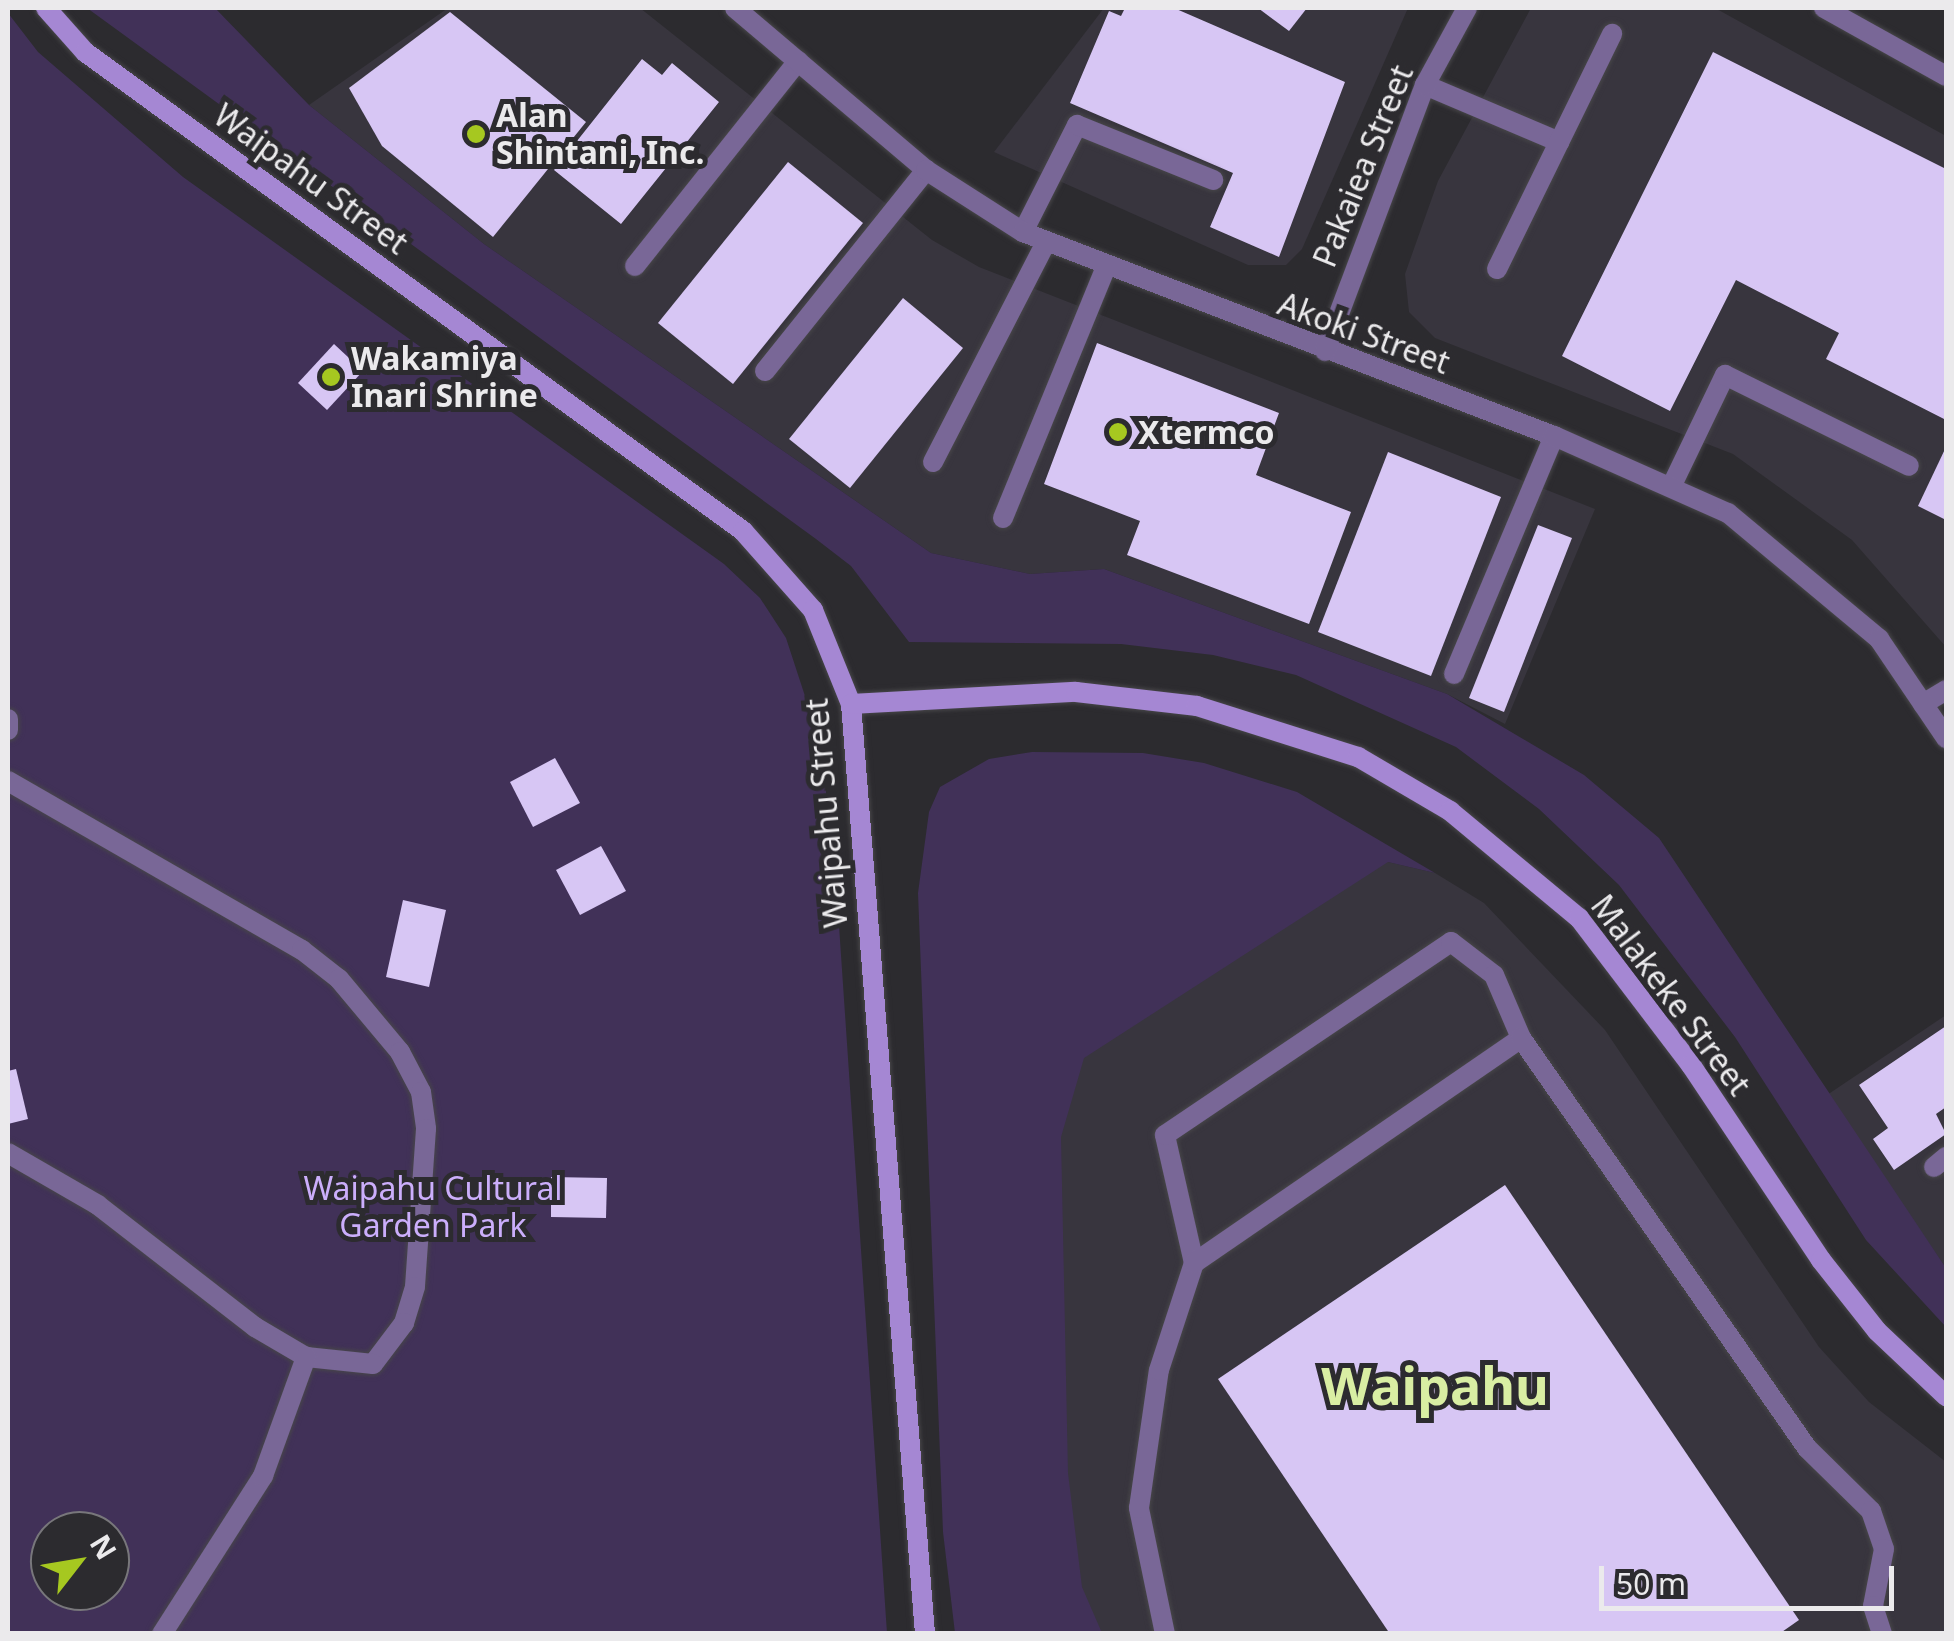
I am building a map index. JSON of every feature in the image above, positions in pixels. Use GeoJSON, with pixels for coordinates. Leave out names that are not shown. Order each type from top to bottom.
{"type":"FeatureCollection","features":[{"type":"Feature","properties":{"kind":"street","name":"Waipahu Street"},"geometry":{"type":"LineString","coordinates":[[46,8],[85,52],[743,530],[813,610],[851,704],[925,1634]]}},
{"type":"Feature","properties":{"kind":"street","name":"Akoki Street"},"geometry":{"type":"LineString","coordinates":[[735,8],[926,170],[1022,232],[1106,269],[1673,483],[1728,512],[1832,592],[1879,639],[1946,738]]}},
{"type":"Feature","properties":{"kind":"street","name":"Pakaiea Street"},"geometry":{"type":"LineString","coordinates":[[1324,351],[1424,86],[1466,8]]}},
{"type":"Feature","properties":{"kind":"street"},"geometry":{"type":"LineString","coordinates":[[1824,8],[1946,76]]}},
{"type":"Feature","properties":{"kind":"street"},"geometry":{"type":"LineString","coordinates":[[1497,269],[1612,34]]}},
{"type":"Feature","properties":{"kind":"street"},"geometry":{"type":"LineString","coordinates":[[635,266],[798,61]]}},
{"type":"Feature","properties":{"kind":"street"},"geometry":{"type":"LineString","coordinates":[[1424,86],[1559,142]]}},
{"type":"Feature","properties":{"kind":"street"},"geometry":{"type":"LineString","coordinates":[[1022,232],[1077,125],[1213,180]]}},
{"type":"Feature","properties":{"kind":"street"},"geometry":{"type":"LineString","coordinates":[[765,371],[926,170]]}},
{"type":"Feature","properties":{"kind":"street"},"geometry":{"type":"LineString","coordinates":[[933,462],[1046,242]]}},
{"type":"Feature","properties":{"kind":"street"},"geometry":{"type":"LineString","coordinates":[[1003,518],[1106,269]]}},
{"type":"Feature","properties":{"kind":"street"},"geometry":{"type":"LineString","coordinates":[[1673,483],[1725,375],[1909,466]]}},
{"type":"Feature","properties":{"kind":"street"},"geometry":{"type":"LineString","coordinates":[[1454,674],[1554,436]]}},
{"type":"Feature","properties":{"kind":"street"},"geometry":{"type":"LineString","coordinates":[[1923,704],[1946,690]]}},
{"type":"Feature","properties":{"kind":"street","name":"Malakeke Street"},"geometry":{"type":"LineString","coordinates":[[851,704],[1076,692],[1197,706],[1358,757],[1450,811],[1580,918],[1680,1050],[1821,1260],[1877,1331],[1946,1396]]}},
{"type":"Feature","properties":{"kind":"street"},"geometry":{"type":"LineString","coordinates":[[8,719],[8,730]]}},
{"type":"Feature","properties":{"kind":"street"},"geometry":{"type":"LineString","coordinates":[[8,781],[302,950],[373,1019],[421,1092],[415,1287],[404,1324],[373,1364],[306,1357],[255,1328],[98,1205],[8,1153]]}},
{"type":"Feature","properties":{"kind":"street"},"geometry":{"type":"LineString","coordinates":[[1165,1634],[1138,1508],[1159,1370],[1194,1264],[1165,1134],[1451,942],[1494,976],[1521,1038],[1807,1448],[1871,1511],[1884,1549],[1872,1606],[1882,1634]]}},
{"type":"Feature","properties":{"kind":"street"},"geometry":{"type":"LineString","coordinates":[[1194,1264],[1521,1038]]}},
{"type":"Feature","properties":{"kind":"street"},"geometry":{"type":"LineString","coordinates":[[162,1634],[263,1476],[306,1357]]}},
{"type":"Feature","properties":{"kind":"shaded area"},"geometry":{"type":"Polygon","coordinates":[[[448,8],[640,8],[932,240],[979,267],[1595,509],[1505,724],[1447,694],[1104,569],[1030,574],[931,553],[484,244],[309,105],[448,8]]]}},
{"type":"Feature","properties":{"kind":"shaded area"},"geometry":{"type":"Polygon","coordinates":[[[1104,8],[1408,8],[1302,249],[1286,265],[1248,265],[994,152],[1104,8]]]}},
{"type":"Feature","properties":{"kind":"shaded area"},"geometry":{"type":"Polygon","coordinates":[[[1531,8],[1715,8],[1946,136],[1946,647],[1852,540],[1733,454],[1435,338],[1409,312],[1405,274],[1438,181],[1531,8]]]}},
{"type":"Feature","properties":{"kind":"shaded area"},"geometry":{"type":"Polygon","coordinates":[[[1286,838],[1435,873],[1484,903],[1605,1030],[1819,1347],[1869,1402],[1946,1462],[1946,1633],[1027,1634],[1049,860],[1286,838]]]}},
{"type":"Feature","properties":{"kind":"shaded area"},"geometry":{"type":"Polygon","coordinates":[[[1946,1015],[1946,1268],[1827,1095],[1946,1015]]]}},
{"type":"Feature","properties":{"kind":"green space"},"geometry":{"type":"Polygon","coordinates":[[[87,8],[215,8],[309,105],[484,244],[931,553],[1030,574],[1104,569],[1447,694],[1584,775],[1659,838],[1946,1268],[1946,1327],[1866,1240],[1735,1037],[1619,885],[1539,809],[1456,747],[1296,675],[1213,655],[1121,644],[909,642],[851,566],[816,539],[87,8]]]}},
{"type":"Feature","properties":{"kind":"green space","name":"Waipahu Cultural Garden Park"},"geometry":{"type":"Polygon","coordinates":[[[8,13],[38,52],[183,177],[724,564],[760,598],[786,638],[821,745],[837,896],[887,1633],[8,1633],[8,13]]]}},
{"type":"Feature","properties":{"kind":"green space"},"geometry":{"type":"Polygon","coordinates":[[[1032,752],[1143,753],[1204,763],[1297,792],[1435,873],[1388,862],[1084,1058],[1061,1137],[1068,1473],[1082,1587],[1102,1633],[955,1633],[943,1532],[918,893],[929,812],[940,787],[989,759],[1032,752]]]}},
{"type":"Feature","properties":{"kind":"building"},"geometry":{"type":"Polygon","coordinates":[[[1125,8],[1174,8],[1345,82],[1279,257],[1210,227],[1233,173],[1070,103],[1109,11],[1121,16],[1125,8]]]}},
{"type":"Feature","properties":{"kind":"building"},"geometry":{"type":"Polygon","coordinates":[[[1258,8],[1307,8],[1289,31],[1258,8]]]}},
{"type":"Feature","properties":{"kind":"building","name":"Alan Shintani, Inc."},"geometry":{"type":"Polygon","coordinates":[[[450,12],[586,122],[493,237],[382,146],[349,88],[450,12]]]}},
{"type":"Feature","properties":{"kind":"building"},"geometry":{"type":"Polygon","coordinates":[[[1713,52],[1946,169],[1946,420],[1826,359],[1839,333],[1736,280],[1670,411],[1562,356],[1713,52]]]}},
{"type":"Feature","properties":{"kind":"building"},"geometry":{"type":"Polygon","coordinates":[[[642,59],[662,75],[672,63],[719,102],[621,224],[554,170],[642,59]]]}},
{"type":"Feature","properties":{"kind":"building"},"geometry":{"type":"Polygon","coordinates":[[[788,162],[863,223],[733,384],[658,323],[788,162]]]}},
{"type":"Feature","properties":{"kind":"building"},"geometry":{"type":"Polygon","coordinates":[[[903,298],[963,348],[850,488],[789,439],[903,298]]]}},
{"type":"Feature","properties":{"kind":"building"},"geometry":{"type":"Polygon","coordinates":[[[1097,343],[1279,413],[1256,475],[1351,512],[1309,624],[1127,555],[1140,521],[1044,484],[1097,343]]]}},
{"type":"Feature","properties":{"kind":"building","name":"Wakamiya Inari Shrine"},"geometry":{"type":"Polygon","coordinates":[[[334,344],[363,371],[327,410],[298,383],[334,344]]]}},
{"type":"Feature","properties":{"kind":"building"},"geometry":{"type":"Polygon","coordinates":[[[1946,447],[1946,520],[1918,506],[1946,447]]]}},
{"type":"Feature","properties":{"kind":"building"},"geometry":{"type":"Polygon","coordinates":[[[1388,452],[1501,497],[1431,676],[1318,632],[1388,452]]]}},
{"type":"Feature","properties":{"kind":"building"},"geometry":{"type":"Polygon","coordinates":[[[1538,525],[1572,538],[1504,712],[1469,698],[1538,525]]]}},
{"type":"Feature","properties":{"kind":"building"},"geometry":{"type":"Polygon","coordinates":[[[555,758],[580,803],[533,827],[510,782],[555,758]]]}},
{"type":"Feature","properties":{"kind":"building"},"geometry":{"type":"Polygon","coordinates":[[[601,846],[626,891],[580,915],[556,870],[601,846]]]}},
{"type":"Feature","properties":{"kind":"building"},"geometry":{"type":"Polygon","coordinates":[[[403,900],[446,910],[429,987],[386,977],[403,900]]]}},
{"type":"Feature","properties":{"kind":"building"},"geometry":{"type":"Polygon","coordinates":[[[1946,1026],[1946,1107],[1936,1114],[1946,1134],[1894,1170],[1873,1139],[1888,1128],[1859,1085],[1946,1026]]]}},
{"type":"Feature","properties":{"kind":"building"},"geometry":{"type":"Polygon","coordinates":[[[16,1069],[28,1119],[8,1124],[8,1071],[16,1069]]]}},
{"type":"Feature","properties":{"kind":"building"},"geometry":{"type":"Polygon","coordinates":[[[551,1177],[607,1178],[606,1218],[551,1217],[551,1177]]]}},
{"type":"Feature","properties":{"kind":"building"},"geometry":{"type":"Polygon","coordinates":[[[1505,1185],[1799,1620],[1779,1634],[1390,1634],[1218,1379],[1505,1185]]]}},
{"type":"Feature","properties":{"kind":"place","name":"Alan Shintani, Inc."},"geometry":{"type":"Point","coordinates":[476,134]}},
{"type":"Feature","properties":{"kind":"place","name":"Wakamiya Inari Shrine"},"geometry":{"type":"Point","coordinates":[331,377]}},
{"type":"Feature","properties":{"kind":"place","name":"Xtermco"},"geometry":{"type":"Point","coordinates":[1118,432]}},
{"type":"Feature","properties":{"kind":"district","name":"Waipahu"},"geometry":{"type":"Point","coordinates":[1435,1385]}}]}
